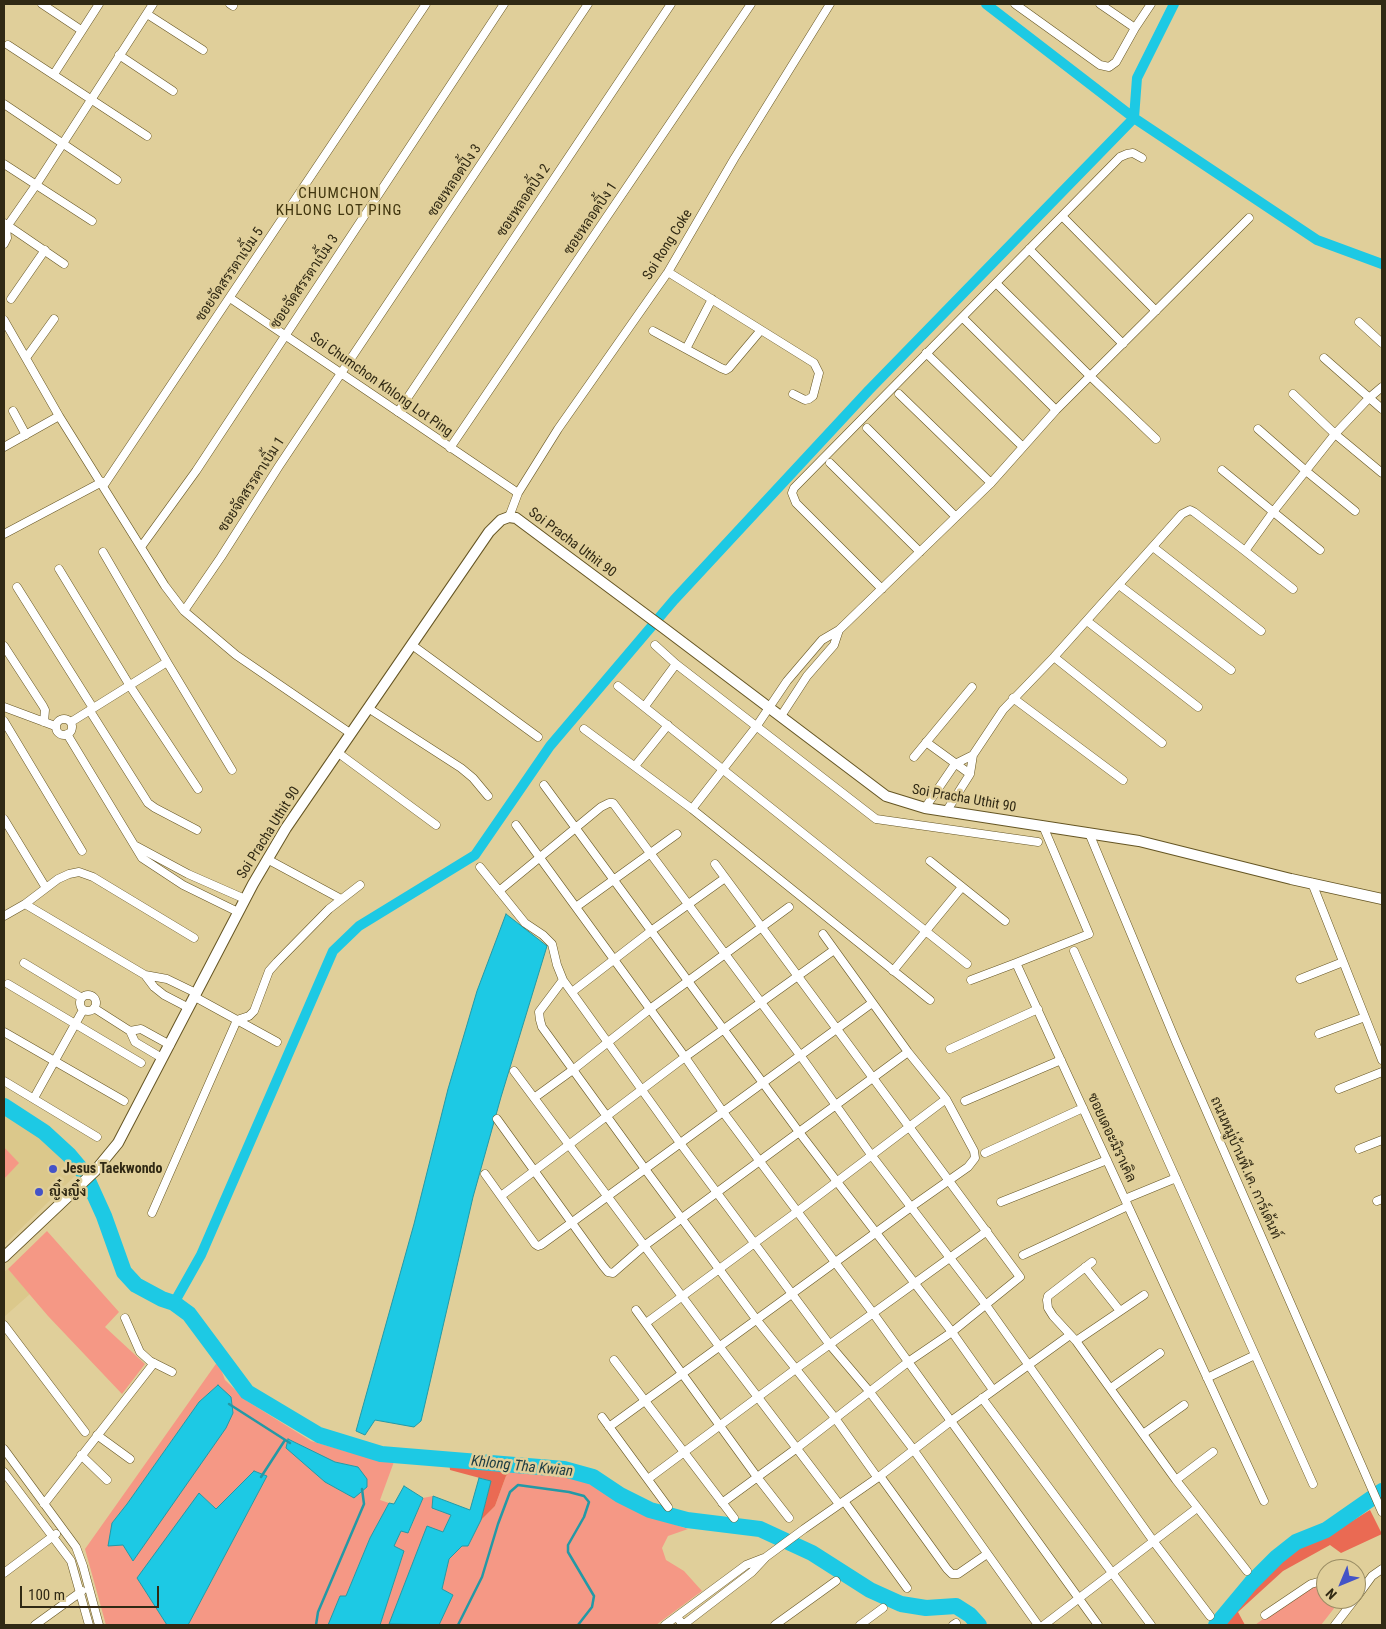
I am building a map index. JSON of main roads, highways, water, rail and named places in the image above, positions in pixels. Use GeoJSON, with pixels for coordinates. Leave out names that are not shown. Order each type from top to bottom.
{"type":"FeatureCollection","features":[{"type":"Feature","properties":{"kind":"water"},"geometry":{"type":"Polygon","coordinates":[[[506,914],[547,946],[473,1197],[421,1421],[414,1427],[375,1420],[365,1435],[356,1431],[414,1224],[448,1089],[477,991],[506,914]]]}},
{"type":"Feature","properties":{"kind":"water"},"geometry":{"type":"Polygon","coordinates":[[[218,1385],[231,1397],[233,1413],[226,1428],[133,1561],[123,1545],[108,1546],[112,1523],[199,1402],[218,1385]]]}},
{"type":"Feature","properties":{"kind":"water"},"geometry":{"type":"Polygon","coordinates":[[[288,1439],[335,1462],[358,1467],[367,1479],[367,1487],[354,1498],[325,1482],[286,1448],[288,1439]]]}},
{"type":"Feature","properties":{"kind":"water"},"geometry":{"type":"Polygon","coordinates":[[[254,1471],[267,1476],[188,1625],[167,1625],[137,1578],[199,1493],[216,1509],[254,1471]]]}},
{"type":"Feature","properties":{"kind":"water"},"geometry":{"type":"Polygon","coordinates":[[[479,1478],[491,1481],[481,1520],[468,1546],[462,1546],[449,1559],[442,1589],[453,1595],[439,1625],[389,1624],[427,1526],[443,1532],[451,1515],[432,1508],[433,1496],[470,1510],[479,1478]]]}},
{"type":"Feature","properties":{"kind":"water"},"geometry":{"type":"Polygon","coordinates":[[[404,1486],[423,1498],[408,1533],[401,1531],[394,1546],[404,1551],[380,1625],[328,1625],[340,1596],[346,1596],[370,1538],[389,1503],[394,1504],[404,1486]]]}},
{"type":"Feature","properties":{"kind":"waterway"},"geometry":{"type":"LineString","coordinates":[[986,4],[1134,118],[1317,240],[1382,264]]}},
{"type":"Feature","properties":{"kind":"waterway"},"geometry":{"type":"LineString","coordinates":[[174,1303],[201,1255],[333,951],[359,926],[475,855],[550,746],[674,600],[869,390],[1134,118],[1137,78],[1174,4]]}},
{"type":"Feature","properties":{"kind":"waterway","name":"Khlong Tha Kwian"},"geometry":{"type":"LineString","coordinates":[[4,1106],[44,1132],[69,1155],[85,1174],[104,1216],[124,1272],[136,1285],[162,1299],[174,1303],[189,1314],[247,1392],[319,1435],[381,1454],[564,1469],[593,1477],[620,1495],[650,1510],[687,1520],[760,1529],[812,1553],[870,1590],[901,1604],[926,1608],[956,1606],[970,1615],[979,1625]]}},
{"type":"Feature","properties":{"kind":"waterway"},"geometry":{"type":"LineString","coordinates":[[229,1404],[290,1443]]}},
{"type":"Feature","properties":{"kind":"waterway"},"geometry":{"type":"LineString","coordinates":[[261,1477],[285,1440]]}},
{"type":"Feature","properties":{"kind":"waterway"},"geometry":{"type":"LineString","coordinates":[[458,1625],[482,1577],[510,1492],[518,1485],[569,1492],[584,1496],[589,1502],[584,1517],[568,1545],[568,1552],[594,1596],[592,1607],[578,1625]]}},
{"type":"Feature","properties":{"kind":"waterway"},"geometry":{"type":"LineString","coordinates":[[316,1625],[318,1612],[364,1504],[362,1489]]}},
{"type":"Feature","properties":{"kind":"waterway"},"geometry":{"type":"LineString","coordinates":[[1216,1625],[1251,1583],[1277,1557],[1296,1542],[1326,1530],[1382,1491]]}},
{"type":"Feature","properties":{"kind":"place","name":"Jesus Taekwondo"},"geometry":{"type":"Point","coordinates":[53,1169]}},
{"type":"Feature","properties":{"kind":"place","name":"ญิ๋งญิ๋ง"},"geometry":{"type":"Point","coordinates":[39,1192]}},
{"type":"Feature","properties":{"kind":"district","name":"CHUMCHON KHLONG LOT PING"},"geometry":{"type":"Point","coordinates":[339,202]}}]}
